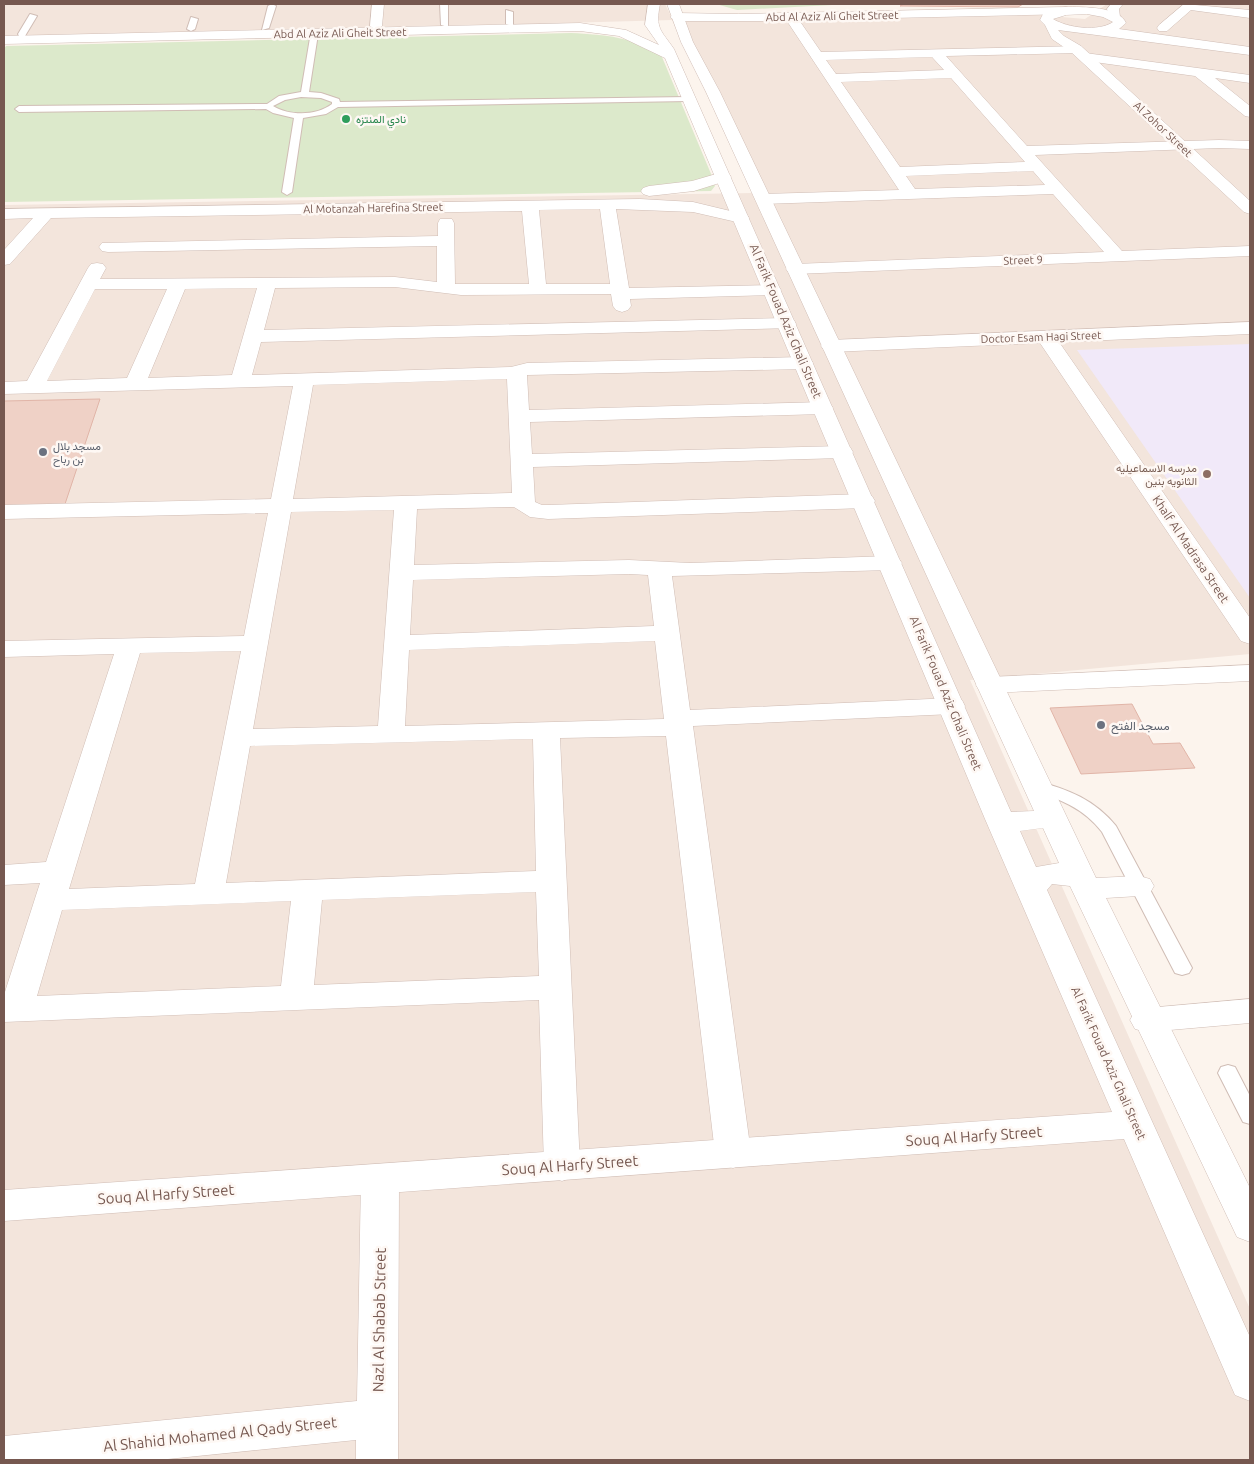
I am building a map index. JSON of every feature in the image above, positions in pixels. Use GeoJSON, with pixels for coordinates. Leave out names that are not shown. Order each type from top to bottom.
{"type":"FeatureCollection","features":[{"type":"Feature","properties":{"kind":"street"},"geometry":{"type":"LineString","coordinates":[[376,26],[378,4]]}},
{"type":"Feature","properties":{"kind":"street"},"geometry":{"type":"LineString","coordinates":[[1049,21],[1052,13],[1069,11],[1087,4]]}},
{"type":"Feature","properties":{"kind":"street"},"geometry":{"type":"LineString","coordinates":[[1080,53],[1095,30],[1114,28],[1120,23],[1113,9],[1117,4]]}},
{"type":"Feature","properties":{"kind":"street"},"geometry":{"type":"LineString","coordinates":[[1163,28],[1190,5],[1250,14]]}},
{"type":"Feature","properties":{"kind":"street","name":"Abd Al Aziz Ali Gheit Street"},"geometry":{"type":"LineString","coordinates":[[4,34],[193,24],[250,32],[265,28],[376,26],[417,28],[595,28],[633,36],[666,23],[721,21],[738,18],[1090,11],[1163,28],[1250,39]]}},
{"type":"Feature","properties":{"kind":"street","name":"Abd Al Aziz Ali Gheit Street"},"geometry":{"type":"LineString","coordinates":[[1017,12],[1069,28],[1250,51]]}},
{"type":"Feature","properties":{"kind":"street"},"geometry":{"type":"LineString","coordinates":[[791,17],[910,194]]}},
{"type":"Feature","properties":{"kind":"street","name":"Abd Al Aziz Ali Gheit Street"},"geometry":{"type":"LineString","coordinates":[[4,40],[250,32],[314,34],[417,28],[510,18],[572,22],[612,18]]}},
{"type":"Feature","properties":{"kind":"street","name":"Al Zohor Street"},"geometry":{"type":"LineString","coordinates":[[1049,21],[1051,29],[1058,39],[1080,53],[1250,209]]}},
{"type":"Feature","properties":{"kind":"street","name":"Al Farik Fouad Aziz Ghali Street"},"geometry":{"type":"LineString","coordinates":[[666,23],[696,95],[704,133],[1000,819],[1250,1382]]}},
{"type":"Feature","properties":{"kind":"street"},"geometry":{"type":"LineString","coordinates":[[818,56],[936,53],[1080,53],[1200,73],[1250,79]]}},
{"type":"Feature","properties":{"kind":"street"},"geometry":{"type":"LineString","coordinates":[[936,53],[1117,256]]}},
{"type":"Feature","properties":{"kind":"street"},"geometry":{"type":"LineString","coordinates":[[1200,73],[1250,113]]}},
{"type":"Feature","properties":{"kind":"street"},"geometry":{"type":"LineString","coordinates":[[832,78],[955,74]]}},
{"type":"Feature","properties":{"kind":"street","name":"Al Farik Fouad Aziz Ghali Street"},"geometry":{"type":"LineString","coordinates":[[696,95],[731,132],[1036,786],[1148,1020],[1250,1226]]}},
{"type":"Feature","properties":{"kind":"street"},"geometry":{"type":"LineString","coordinates":[[704,133],[731,132]]}},
{"type":"Feature","properties":{"kind":"street"},"geometry":{"type":"LineString","coordinates":[[1024,151],[1229,144],[1250,145]]}},
{"type":"Feature","properties":{"kind":"street"},"geometry":{"type":"LineString","coordinates":[[895,172],[1037,166]]}},
{"type":"Feature","properties":{"kind":"street","name":"Al Motanzah Harefina Street"},"geometry":{"type":"LineString","coordinates":[[4,203],[466,201],[650,191],[694,186],[723,177]]}},
{"type":"Feature","properties":{"kind":"street"},"geometry":{"type":"LineString","coordinates":[[763,199],[1057,189]]}},
{"type":"Feature","properties":{"kind":"street","name":"Al Motanzah Harefina Street"},"geometry":{"type":"LineString","coordinates":[[4,214],[446,206],[466,201],[530,205],[676,205],[741,218]]}},
{"type":"Feature","properties":{"kind":"street"},"geometry":{"type":"LineString","coordinates":[[606,204],[624,328]]}},
{"type":"Feature","properties":{"kind":"street"},"geometry":{"type":"LineString","coordinates":[[530,205],[538,290]]}},
{"type":"Feature","properties":{"kind":"street"},"geometry":{"type":"LineString","coordinates":[[446,206],[446,289]]}},
{"type":"Feature","properties":{"kind":"street"},"geometry":{"type":"LineString","coordinates":[[34,387],[126,211]]}},
{"type":"Feature","properties":{"kind":"street"},"geometry":{"type":"LineString","coordinates":[[4,260],[47,213]]}},
{"type":"Feature","properties":{"kind":"street"},"geometry":{"type":"LineString","coordinates":[[108,247],[446,241]]}},
{"type":"Feature","properties":{"kind":"street","name":"Street 9"},"geometry":{"type":"LineString","coordinates":[[795,269],[1250,251]]}},
{"type":"Feature","properties":{"kind":"street"},"geometry":{"type":"LineString","coordinates":[[240,381],[268,282]]}},
{"type":"Feature","properties":{"kind":"street"},"geometry":{"type":"LineString","coordinates":[[88,284],[394,282],[446,289],[772,290]]}},
{"type":"Feature","properties":{"kind":"street"},"geometry":{"type":"LineString","coordinates":[[135,384],[178,283]]}},
{"type":"Feature","properties":{"kind":"street"},"geometry":{"type":"LineString","coordinates":[[4,388],[304,379],[507,356],[624,328],[787,324]]}},
{"type":"Feature","properties":{"kind":"street","name":"Doctor Esam Hagi Street"},"geometry":{"type":"LineString","coordinates":[[831,346],[1250,328]]}},
{"type":"Feature","properties":{"kind":"street"},"geometry":{"type":"LineString","coordinates":[[253,336],[507,356],[522,369],[804,363]]}},
{"type":"Feature","properties":{"kind":"street","name":"Khalf Al Madrasa Street"},"geometry":{"type":"LineString","coordinates":[[1046,337],[1250,636]]}},
{"type":"Feature","properties":{"kind":"street"},"geometry":{"type":"LineString","coordinates":[[507,356],[519,416],[522,500],[529,509],[538,512],[864,502]]}},
{"type":"Feature","properties":{"kind":"street"},"geometry":{"type":"LineString","coordinates":[[209,893],[304,379]]}},
{"type":"Feature","properties":{"kind":"street"},"geometry":{"type":"LineString","coordinates":[[519,416],[823,408]]}},
{"type":"Feature","properties":{"kind":"street"},"geometry":{"type":"LineString","coordinates":[[521,461],[839,446],[874,438]]}},
{"type":"Feature","properties":{"kind":"street"},"geometry":{"type":"LineString","coordinates":[[4,512],[522,500]]}},
{"type":"Feature","properties":{"kind":"street"},"geometry":{"type":"LineString","coordinates":[[391,734],[406,503]]}},
{"type":"Feature","properties":{"kind":"street"},"geometry":{"type":"LineString","coordinates":[[401,573],[629,567],[690,570],[890,563]]}},
{"type":"Feature","properties":{"kind":"street"},"geometry":{"type":"LineString","coordinates":[[660,569],[733,1153]]}},
{"type":"Feature","properties":{"kind":"street"},"geometry":{"type":"LineString","coordinates":[[397,643],[668,633]]}},
{"type":"Feature","properties":{"kind":"street"},"geometry":{"type":"LineString","coordinates":[[4,649],[255,643]]}},
{"type":"Feature","properties":{"kind":"street"},"geometry":{"type":"LineString","coordinates":[[128,646],[54,886],[10,1010],[556,987]]}},
{"type":"Feature","properties":{"kind":"street"},"geometry":{"type":"LineString","coordinates":[[989,685],[1250,673]]}},
{"type":"Feature","properties":{"kind":"street"},"geometry":{"type":"LineString","coordinates":[[237,738],[546,730],[952,706]]}},
{"type":"Feature","properties":{"kind":"street"},"geometry":{"type":"LineString","coordinates":[[546,730],[550,881],[556,987],[562,1166]]}},
{"type":"Feature","properties":{"kind":"street"},"geometry":{"type":"LineString","coordinates":[[1000,819],[1028,823],[1041,820],[1050,815]]}},
{"type":"Feature","properties":{"kind":"street"},"geometry":{"type":"LineString","coordinates":[[1032,889],[1034,882],[1048,874],[1070,875],[1083,884],[1139,886]]}},
{"type":"Feature","properties":{"kind":"street"},"geometry":{"type":"LineString","coordinates":[[4,875],[54,886],[209,893],[550,881]]}},
{"type":"Feature","properties":{"kind":"street"},"geometry":{"type":"LineString","coordinates":[[296,998],[308,889]]}},
{"type":"Feature","properties":{"kind":"street"},"geometry":{"type":"LineString","coordinates":[[1148,1020],[1250,1011]]}},
{"type":"Feature","properties":{"kind":"street","name":"Souq Al Harfy Street"},"geometry":{"type":"LineString","coordinates":[[4,1206],[1136,1124]]}},
{"type":"Feature","properties":{"kind":"street","name":"Nazl Al Shabab Street"},"geometry":{"type":"LineString","coordinates":[[377,1460],[380,1179]]}},
{"type":"Feature","properties":{"kind":"street","name":"Al Shahid Mohamed Al Qady Street"},"geometry":{"type":"LineString","coordinates":[[4,1456],[69,1455],[377,1418]]}},
{"type":"Feature","properties":{"kind":"lane"},"geometry":{"type":"LineString","coordinates":[[444,4],[445,25]]}},
{"type":"Feature","properties":{"kind":"lane"},"geometry":{"type":"LineString","coordinates":[[265,28],[272,6]]}},
{"type":"Feature","properties":{"kind":"lane"},"geometry":{"type":"LineString","coordinates":[[22,34],[33,16]]}},
{"type":"Feature","properties":{"kind":"lane"},"geometry":{"type":"LineString","coordinates":[[305,95],[314,34]]}},
{"type":"Feature","properties":{"kind":"lane"},"geometry":{"type":"LineString","coordinates":[[19,109],[269,106],[277,100],[305,95],[325,96],[336,101],[336,105]]}},
{"type":"Feature","properties":{"kind":"lane"},"geometry":{"type":"LineString","coordinates":[[269,106],[277,112],[299,115],[327,111],[336,105],[696,95]]}},
{"type":"Feature","properties":{"kind":"lane"},"geometry":{"type":"LineString","coordinates":[[287,192],[299,115]]}},
{"type":"Feature","properties":{"kind":"lane"},"geometry":{"type":"LineString","coordinates":[[1036,786],[1066,794],[1093,810],[1110,830],[1182,968]]}},
{"type":"Feature","properties":{"kind":"lane"},"geometry":{"type":"LineString","coordinates":[[1228,1073],[1250,1116]]}},
{"type":"Feature","properties":{"kind":"shaded area"},"geometry":{"type":"Polygon","coordinates":[[[4,4],[665,4],[673,20],[1015,13],[1085,19],[1107,4],[1250,4],[1250,654],[970,680],[1250,1309],[1250,1460],[4,1460],[4,205],[753,193],[672,20],[4,38],[4,4]]]}},
{"type":"Feature","properties":{"kind":"shaded area","name":"مدرسه الاسماعيليه الثانويه بنين"},"geometry":{"type":"Polygon","coordinates":[[[1250,344],[1250,598],[1077,350],[1250,344]]]}},
{"type":"Feature","properties":{"kind":"green space"},"geometry":{"type":"Polygon","coordinates":[[[716,4],[851,4],[737,10],[716,4]]]}},
{"type":"Feature","properties":{"kind":"green space","name":"نادي المنتزه"},"geometry":{"type":"Polygon","coordinates":[[[571,33],[618,38],[640,45],[662,57],[714,181],[715,186],[711,191],[4,202],[4,49],[6,46],[571,33]]]}},
{"type":"Feature","properties":{"kind":"building"},"geometry":{"type":"Polygon","coordinates":[[[904,4],[1023,4],[1018,7],[900,6],[904,4]]]}},
{"type":"Feature","properties":{"kind":"building","name":"مسجد بلال بن رباح"},"geometry":{"type":"Polygon","coordinates":[[[100,399],[65,504],[4,507],[4,401],[100,399]]]}},
{"type":"Feature","properties":{"kind":"building","name":"مسجد الفتح"},"geometry":{"type":"Polygon","coordinates":[[[1132,704],[1153,744],[1180,743],[1195,768],[1081,774],[1050,708],[1132,704]]]}},
{"type":"Feature","properties":{"kind":"place","name":"نادي المنتزه"},"geometry":{"type":"Point","coordinates":[346,119]}},
{"type":"Feature","properties":{"kind":"place","name":"مسجد بلال بن رباح"},"geometry":{"type":"Point","coordinates":[43,452]}},
{"type":"Feature","properties":{"kind":"place","name":"مدرسه الاسماعيليه الثانويه بنين"},"geometry":{"type":"Point","coordinates":[1207,474]}},
{"type":"Feature","properties":{"kind":"place","name":"مسجد الفتح"},"geometry":{"type":"Point","coordinates":[1101,725]}}]}
